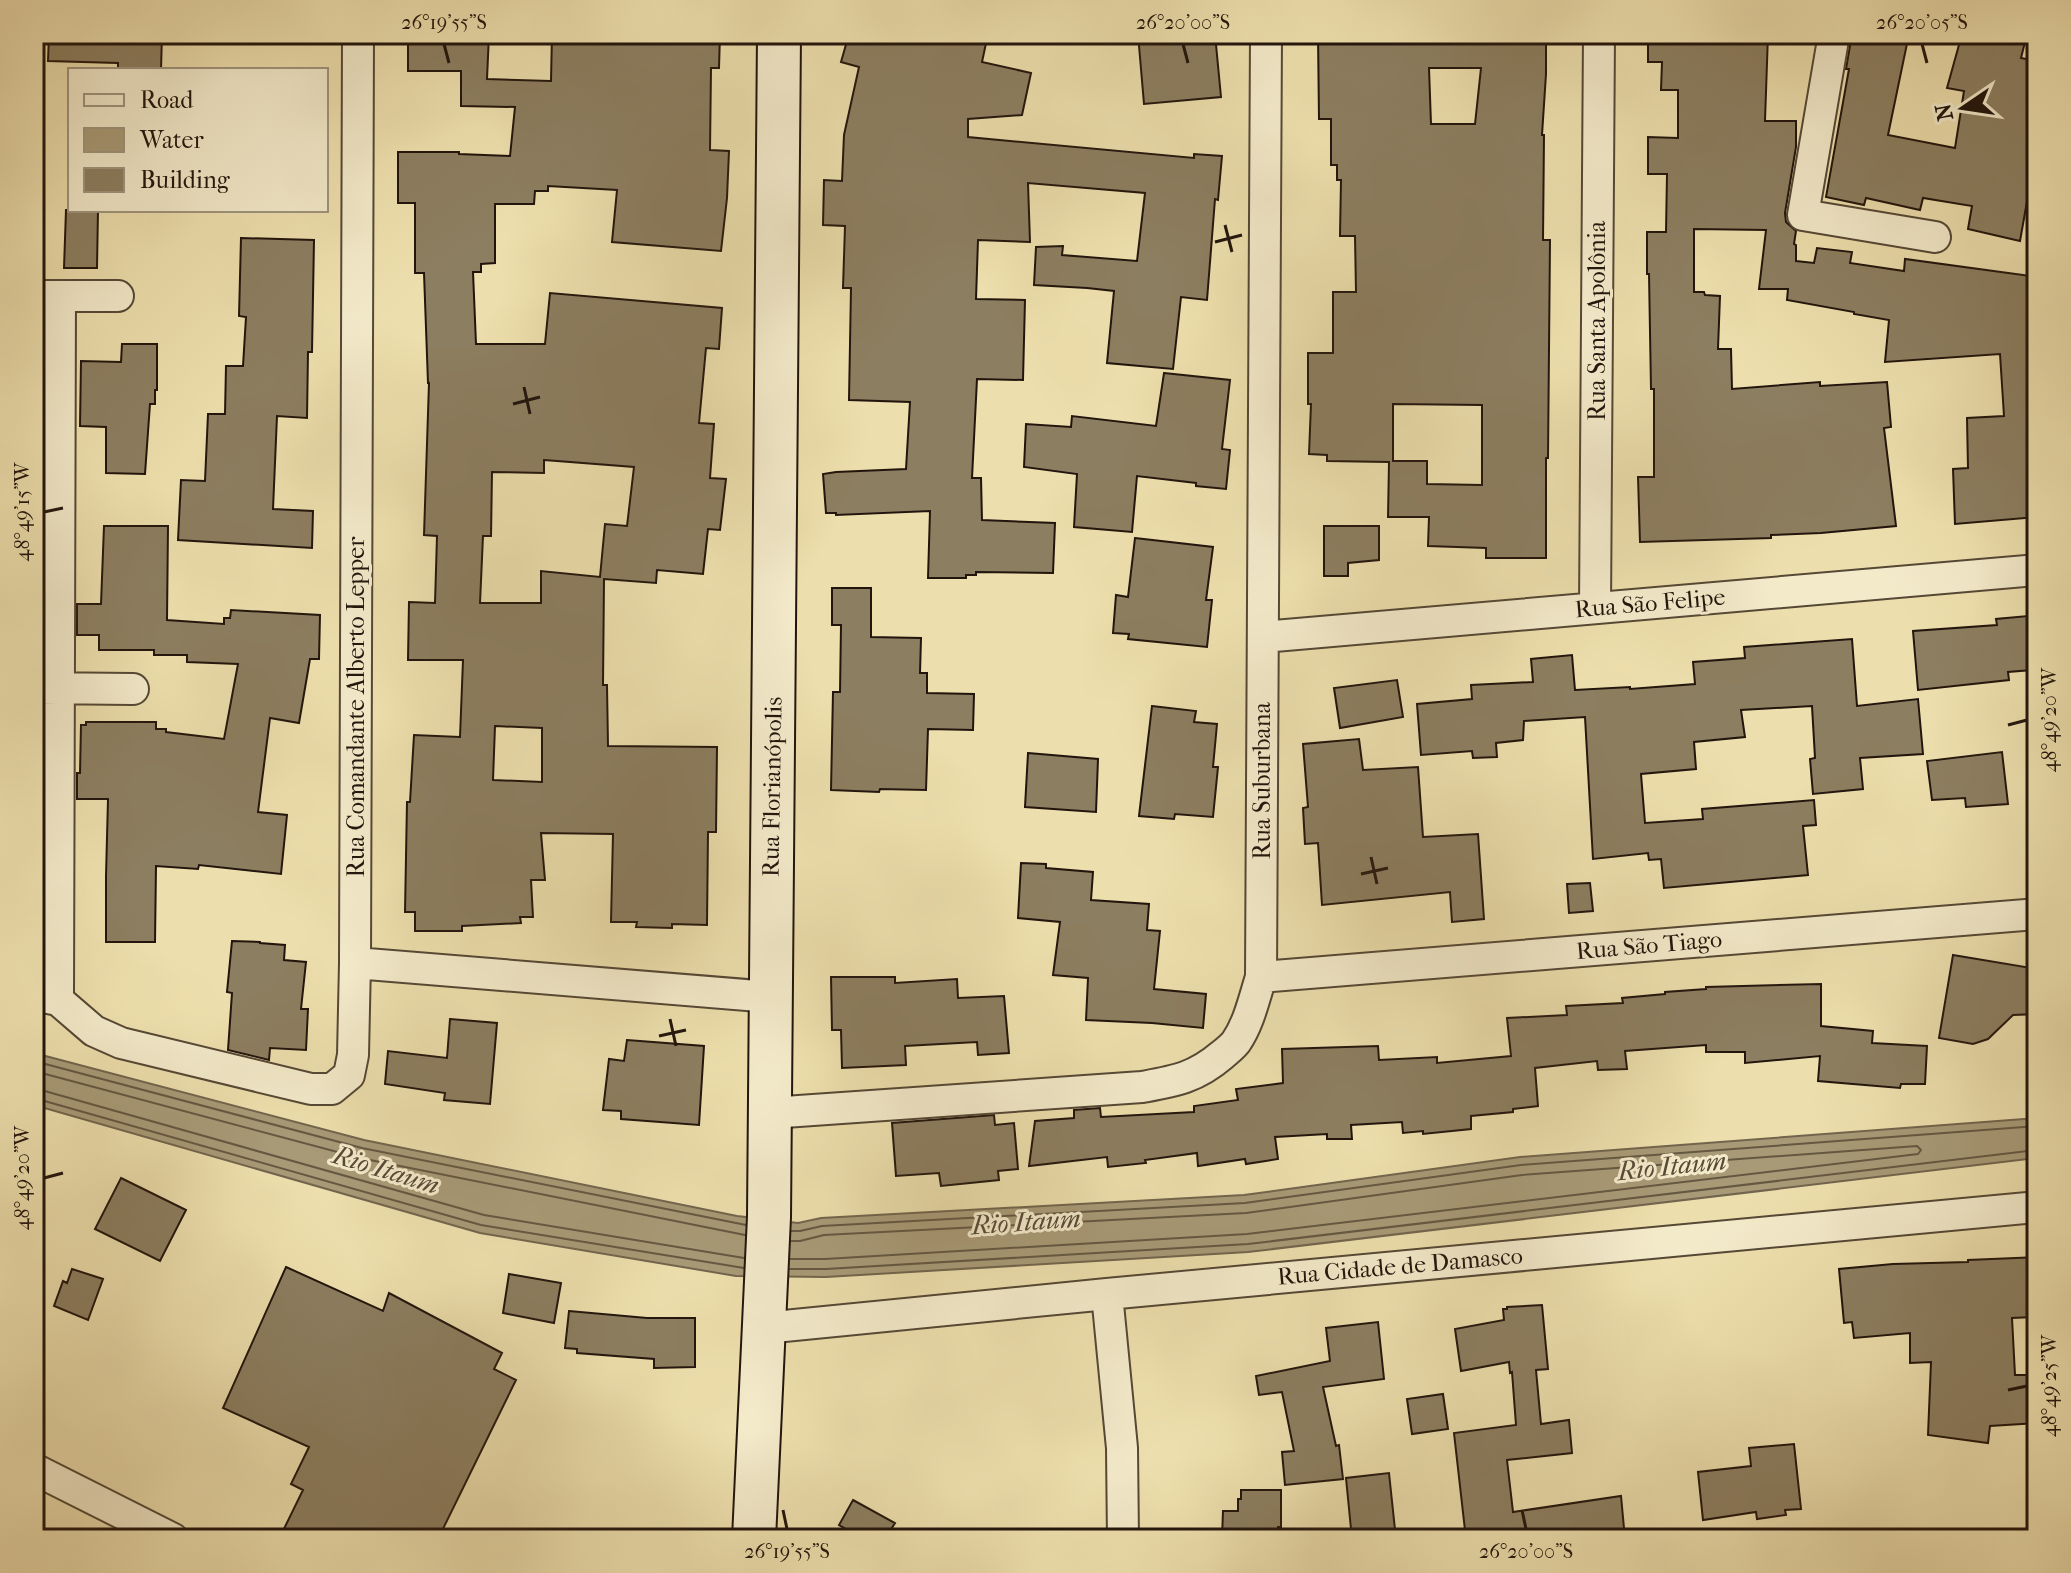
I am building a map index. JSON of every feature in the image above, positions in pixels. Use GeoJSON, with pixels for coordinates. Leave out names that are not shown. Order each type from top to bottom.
{"type":"FeatureCollection","features":[{"type":"Feature","properties":{"kind":"main road","name":"Rua Florianópolis"},"geometry":{"type":"LineString","coordinates":[[754,1539],[769,1217],[779,34]]}},
{"type":"Feature","properties":{"kind":"street","name":"Rua Comandante Alberto Lepper"},"geometry":{"type":"LineString","coordinates":[[46,998],[94,1031],[121,1043],[311,1089],[332,1089],[349,1075],[353,1055],[355,963],[358,34]]}},
{"type":"Feature","properties":{"kind":"street","name":"Rua Suburbana"},"geometry":{"type":"LineString","coordinates":[[770,1113],[1142,1087],[1172,1082],[1196,1074],[1234,1044],[1246,1023],[1261,977],[1266,34]]}},
{"type":"Feature","properties":{"kind":"street","name":"Rua Santa Apolônia"},"geometry":{"type":"LineString","coordinates":[[1595,608],[1599,34]]}},
{"type":"Feature","properties":{"kind":"street"},"geometry":{"type":"LineString","coordinates":[[1834,34],[1803,215],[1935,237]]}},
{"type":"Feature","properties":{"kind":"street"},"geometry":{"type":"LineString","coordinates":[[46,998],[47,296],[118,296]]}},
{"type":"Feature","properties":{"kind":"street","name":"Rua São Felipe"},"geometry":{"type":"LineString","coordinates":[[1263,637],[2037,570]]}},
{"type":"Feature","properties":{"kind":"street"},"geometry":{"type":"LineString","coordinates":[[46,688],[133,689]]}},
{"type":"Feature","properties":{"kind":"street","name":"Rua São Tiago"},"geometry":{"type":"LineString","coordinates":[[1261,977],[2035,905]]}},
{"type":"Feature","properties":{"kind":"street"},"geometry":{"type":"LineString","coordinates":[[355,963],[771,997]]}},
{"type":"Feature","properties":{"kind":"street","name":"Rua Cidade de Damasco"},"geometry":{"type":"LineString","coordinates":[[764,1328],[2037,1207]]}},
{"type":"Feature","properties":{"kind":"street"},"geometry":{"type":"LineString","coordinates":[[1107,1294],[1122,1448],[1123,1539]]}},
{"type":"Feature","properties":{"kind":"street"},"geometry":{"type":"LineString","coordinates":[[34,1469],[173,1539]]}},
{"type":"Feature","properties":{"kind":"water","name":"Rio Itaum"},"geometry":{"type":"Polygon","coordinates":[[[34,1053],[364,1140],[737,1216],[798,1223],[821,1218],[1244,1195],[1520,1157],[2037,1118],[2037,1158],[1248,1252],[826,1277],[736,1276],[480,1233],[34,1105],[34,1053]]]}},
{"type":"Feature","properties":{"kind":"building"},"geometry":{"type":"Polygon","coordinates":[[[49,34],[162,34],[161,68],[118,68],[118,63],[48,61],[49,34]]]}},
{"type":"Feature","properties":{"kind":"building"},"geometry":{"type":"Polygon","coordinates":[[[408,34],[489,34],[487,79],[551,81],[552,34],[720,34],[719,68],[711,68],[710,150],[729,151],[721,251],[612,242],[617,190],[548,186],[548,191],[535,191],[534,204],[495,204],[495,263],[481,264],[481,272],[473,272],[476,344],[545,344],[550,293],[722,308],[719,349],[706,348],[699,423],[714,424],[710,478],[726,479],[720,530],[708,529],[703,574],[657,570],[656,583],[604,579],[603,685],[607,685],[608,746],[717,747],[716,832],[708,832],[707,925],[636,927],[637,922],[611,922],[613,834],[541,833],[545,880],[531,880],[533,917],[520,917],[521,923],[462,926],[462,931],[415,931],[415,912],[405,912],[407,802],[410,802],[414,735],[460,737],[463,660],[408,660],[409,602],[435,603],[437,536],[424,535],[429,383],[424,273],[415,273],[415,203],[398,203],[398,152],[510,156],[515,107],[461,106],[461,71],[408,71],[408,34]],[[544,460],[544,473],[492,472],[491,536],[483,536],[480,603],[541,603],[541,571],[600,577],[605,524],[627,526],[634,467],[544,460]],[[495,726],[493,780],[542,782],[542,728],[495,726]]]}},
{"type":"Feature","properties":{"kind":"building"},"geometry":{"type":"Polygon","coordinates":[[[849,34],[988,34],[982,62],[1031,73],[1022,115],[968,119],[968,137],[1194,158],[1194,154],[1222,156],[1218,200],[1215,199],[1207,300],[1181,297],[1173,369],[1107,363],[1114,291],[1034,285],[1036,247],[1063,246],[1062,255],[1137,261],[1145,193],[1028,183],[1030,242],[978,240],[976,299],[1025,300],[1023,380],[977,379],[972,478],[981,478],[982,520],[1055,523],[1053,573],[976,572],[976,575],[966,575],[966,578],[928,578],[930,511],[826,513],[823,474],[906,469],[910,402],[849,400],[851,288],[843,288],[845,226],[823,225],[824,180],[842,181],[844,135],[859,67],[841,62],[849,34]]]}},
{"type":"Feature","properties":{"kind":"building"},"geometry":{"type":"Polygon","coordinates":[[[1138,34],[1215,34],[1221,97],[1144,104],[1138,34]]]}},
{"type":"Feature","properties":{"kind":"building"},"geometry":{"type":"Polygon","coordinates":[[[1318,34],[1429,34],[1429,42],[1476,40],[1475,34],[1546,34],[1542,135],[1543,240],[1550,240],[1546,558],[1486,558],[1486,548],[1428,546],[1429,517],[1388,517],[1389,462],[1327,461],[1327,455],[1309,454],[1311,404],[1308,404],[1308,353],[1333,353],[1333,292],[1356,292],[1355,236],[1340,236],[1341,180],[1337,180],[1337,165],[1331,165],[1331,119],[1319,119],[1318,34]],[[1429,68],[1431,124],[1475,124],[1481,68],[1429,68]],[[1393,404],[1393,461],[1427,461],[1427,484],[1482,485],[1482,405],[1393,404]]]}},
{"type":"Feature","properties":{"kind":"building"},"geometry":{"type":"Polygon","coordinates":[[[1648,34],[1768,34],[1765,121],[1796,121],[1796,147],[1785,213],[1786,222],[1796,231],[1796,261],[1814,263],[1817,248],[1852,252],[1850,263],[1904,271],[1905,259],[2037,277],[2037,517],[1955,524],[1953,469],[1968,468],[1967,418],[2004,416],[2000,354],[1885,362],[1889,320],[1787,300],[1788,289],[1759,289],[1766,230],[1694,229],[1694,292],[1720,296],[1718,349],[1731,349],[1732,389],[1820,382],[1820,386],[1887,382],[1891,427],[1884,428],[1896,526],[1771,535],[1771,538],[1640,542],[1638,477],[1654,477],[1654,389],[1651,389],[1647,232],[1666,232],[1667,174],[1648,174],[1648,137],[1678,138],[1678,90],[1661,90],[1662,62],[1648,62],[1648,34]]]}},
{"type":"Feature","properties":{"kind":"building"},"geometry":{"type":"Polygon","coordinates":[[[1852,34],[1909,34],[1888,135],[1955,148],[1964,91],[1947,88],[1962,34],[2027,34],[2021,58],[2037,61],[2037,162],[2034,162],[2020,241],[1968,229],[1972,206],[1923,198],[1920,210],[1866,198],[1864,205],[1826,197],[1849,69],[1846,69],[1852,34]]]}},
{"type":"Feature","properties":{"kind":"building"},"geometry":{"type":"Polygon","coordinates":[[[66,210],[98,212],[97,268],[64,268],[66,210]]]}},
{"type":"Feature","properties":{"kind":"building"},"geometry":{"type":"Polygon","coordinates":[[[241,238],[314,240],[312,352],[308,352],[307,418],[277,416],[273,509],[313,511],[312,548],[178,540],[181,480],[205,481],[208,414],[225,414],[226,366],[243,366],[246,317],[239,316],[241,238]]]}},
{"type":"Feature","properties":{"kind":"building"},"geometry":{"type":"Polygon","coordinates":[[[122,344],[157,344],[157,390],[155,404],[150,404],[145,474],[106,473],[106,427],[80,426],[81,361],[121,362],[122,344]]]}},
{"type":"Feature","properties":{"kind":"building"},"geometry":{"type":"Polygon","coordinates":[[[1164,373],[1230,380],[1222,449],[1230,450],[1226,489],[1137,476],[1132,532],[1074,527],[1077,474],[1024,467],[1026,424],[1071,427],[1072,416],[1156,426],[1164,373]]]}},
{"type":"Feature","properties":{"kind":"building"},"geometry":{"type":"Polygon","coordinates":[[[104,526],[168,526],[167,620],[224,624],[224,618],[230,618],[231,610],[320,615],[319,659],[310,659],[299,723],[270,718],[258,812],[287,815],[281,874],[199,865],[198,869],[156,866],[155,942],[106,942],[108,799],[77,799],[81,725],[86,725],[86,722],[156,722],[156,729],[166,729],[166,732],[224,739],[238,664],[187,662],[187,655],[154,655],[154,650],[99,650],[99,635],[77,635],[77,604],[101,604],[104,526]]]}},
{"type":"Feature","properties":{"kind":"building"},"geometry":{"type":"Polygon","coordinates":[[[1324,526],[1379,526],[1379,560],[1348,563],[1348,576],[1324,576],[1324,526]]]}},
{"type":"Feature","properties":{"kind":"building"},"geometry":{"type":"Polygon","coordinates":[[[1135,538],[1213,547],[1206,600],[1212,600],[1207,647],[1128,639],[1129,634],[1113,633],[1116,595],[1128,597],[1135,538]]]}},
{"type":"Feature","properties":{"kind":"building"},"geometry":{"type":"Polygon","coordinates":[[[832,588],[871,588],[871,637],[921,638],[920,673],[927,673],[927,693],[974,694],[973,730],[928,729],[926,790],[831,790],[833,692],[840,692],[841,625],[832,625],[832,588]]]}},
{"type":"Feature","properties":{"kind":"building"},"geometry":{"type":"Polygon","coordinates":[[[34,604],[41,604],[41,636],[34,636],[34,604]]]}},
{"type":"Feature","properties":{"kind":"building"},"geometry":{"type":"Polygon","coordinates":[[[2028,616],[2032,670],[2008,672],[2009,680],[1918,690],[1913,631],[1997,625],[1996,619],[2028,616]]]}},
{"type":"Feature","properties":{"kind":"building"},"geometry":{"type":"Polygon","coordinates":[[[1852,639],[1857,706],[1918,699],[1923,754],[1860,758],[1863,789],[1813,794],[1810,759],[1815,758],[1812,706],[1741,710],[1745,737],[1694,742],[1696,769],[1641,774],[1645,823],[1703,819],[1702,809],[1814,800],[1816,825],[1803,826],[1808,875],[1664,888],[1661,859],[1649,860],[1648,853],[1593,859],[1585,717],[1524,721],[1523,740],[1496,743],[1497,757],[1473,758],[1472,751],[1421,755],[1417,704],[1472,699],[1471,685],[1533,682],[1531,659],[1572,655],[1575,690],[1630,689],[1695,684],[1693,662],[1745,658],[1744,647],[1852,639]]]}},
{"type":"Feature","properties":{"kind":"building"},"geometry":{"type":"Polygon","coordinates":[[[1397,680],[1403,717],[1340,728],[1334,688],[1397,680]]]}},
{"type":"Feature","properties":{"kind":"building"},"geometry":{"type":"Polygon","coordinates":[[[1152,706],[1196,711],[1194,722],[1217,724],[1213,767],[1218,767],[1213,817],[1175,814],[1174,819],[1139,816],[1152,706]]]}},
{"type":"Feature","properties":{"kind":"building"},"geometry":{"type":"Polygon","coordinates":[[[1359,739],[1363,770],[1418,767],[1423,837],[1478,834],[1484,919],[1452,922],[1450,892],[1322,905],[1318,843],[1305,844],[1303,808],[1308,807],[1303,744],[1359,739]]]}},
{"type":"Feature","properties":{"kind":"building"},"geometry":{"type":"Polygon","coordinates":[[[2002,752],[2008,804],[1966,807],[1965,798],[1932,800],[1927,761],[2002,752]]]}},
{"type":"Feature","properties":{"kind":"building"},"geometry":{"type":"Polygon","coordinates":[[[1028,753],[1098,759],[1096,812],[1025,807],[1028,753]]]}},
{"type":"Feature","properties":{"kind":"building"},"geometry":{"type":"Polygon","coordinates":[[[1021,863],[1093,872],[1091,900],[1149,904],[1147,930],[1160,931],[1154,989],[1206,994],[1203,1028],[1086,1020],[1088,978],[1053,975],[1060,922],[1018,918],[1021,863]]]}},
{"type":"Feature","properties":{"kind":"building"},"geometry":{"type":"Polygon","coordinates":[[[1590,883],[1593,911],[1569,913],[1567,884],[1590,883]]]}},
{"type":"Feature","properties":{"kind":"building"},"geometry":{"type":"Polygon","coordinates":[[[232,941],[285,945],[284,960],[306,962],[301,1009],[308,1009],[306,1050],[270,1048],[269,1060],[228,1050],[232,993],[227,992],[232,941]]]}},
{"type":"Feature","properties":{"kind":"building"},"geometry":{"type":"Polygon","coordinates":[[[1953,955],[2037,969],[2037,1014],[2013,1015],[1988,1039],[1973,1044],[1939,1038],[1953,955]]]}},
{"type":"Feature","properties":{"kind":"building"},"geometry":{"type":"Polygon","coordinates":[[[831,977],[895,977],[895,983],[957,979],[958,998],[1004,996],[1009,1053],[978,1055],[977,1042],[905,1046],[906,1065],[842,1068],[841,1030],[832,1030],[831,977]]]}},
{"type":"Feature","properties":{"kind":"building"},"geometry":{"type":"Polygon","coordinates":[[[1821,984],[1821,1026],[1873,1031],[1872,1043],[1927,1046],[1925,1084],[1901,1084],[1900,1088],[1818,1081],[1820,1056],[1745,1063],[1745,1052],[1706,1052],[1706,1045],[1625,1051],[1627,1069],[1598,1070],[1597,1061],[1535,1068],[1538,1106],[1471,1116],[1471,1129],[1423,1134],[1423,1131],[1403,1133],[1402,1122],[1351,1125],[1352,1139],[1327,1139],[1327,1134],[1275,1137],[1278,1159],[1246,1164],[1245,1159],[1198,1166],[1197,1153],[1108,1167],[1107,1157],[1029,1166],[1035,1121],[1074,1118],[1074,1110],[1100,1108],[1101,1117],[1194,1112],[1194,1106],[1238,1100],[1236,1089],[1283,1083],[1282,1049],[1378,1046],[1379,1060],[1437,1057],[1437,1063],[1511,1056],[1507,1018],[1567,1015],[1566,1006],[1623,1003],[1622,998],[1706,987],[1821,984]]]}},
{"type":"Feature","properties":{"kind":"building"},"geometry":{"type":"Polygon","coordinates":[[[450,1019],[497,1023],[490,1104],[444,1100],[445,1093],[385,1084],[388,1051],[447,1058],[450,1019]]]}},
{"type":"Feature","properties":{"kind":"building"},"geometry":{"type":"Polygon","coordinates":[[[627,1040],[704,1046],[699,1125],[621,1119],[621,1111],[603,1110],[609,1059],[624,1061],[627,1040]]]}},
{"type":"Feature","properties":{"kind":"building"},"geometry":{"type":"Polygon","coordinates":[[[994,1115],[995,1125],[1014,1123],[1018,1169],[998,1171],[999,1180],[941,1186],[939,1173],[896,1176],[892,1123],[994,1115]]]}},
{"type":"Feature","properties":{"kind":"building"},"geometry":{"type":"Polygon","coordinates":[[[121,1178],[186,1210],[160,1261],[95,1229],[121,1178]]]}},
{"type":"Feature","properties":{"kind":"building"},"geometry":{"type":"Polygon","coordinates":[[[2037,1257],[2037,1317],[2012,1318],[2015,1375],[2037,1375],[2037,1423],[1990,1426],[1988,1443],[1928,1435],[1931,1362],[1910,1363],[1910,1333],[1854,1338],[1852,1322],[1844,1323],[1839,1269],[2037,1257]]]}},
{"type":"Feature","properties":{"kind":"building"},"geometry":{"type":"Polygon","coordinates":[[[286,1267],[383,1311],[389,1293],[502,1353],[494,1369],[516,1380],[438,1539],[279,1539],[303,1490],[291,1484],[309,1447],[223,1408],[286,1267]]]}},
{"type":"Feature","properties":{"kind":"building"},"geometry":{"type":"Polygon","coordinates":[[[72,1269],[103,1279],[88,1320],[54,1306],[63,1281],[67,1283],[72,1269]]]}},
{"type":"Feature","properties":{"kind":"building"},"geometry":{"type":"Polygon","coordinates":[[[509,1274],[561,1283],[554,1323],[503,1313],[509,1274]]]}},
{"type":"Feature","properties":{"kind":"building"},"geometry":{"type":"Polygon","coordinates":[[[1542,1305],[1548,1369],[1536,1370],[1541,1424],[1569,1420],[1572,1453],[1507,1460],[1513,1512],[1621,1496],[1625,1539],[1466,1539],[1454,1433],[1516,1425],[1509,1362],[1461,1371],[1455,1329],[1504,1320],[1503,1309],[1507,1307],[1542,1305]]]}},
{"type":"Feature","properties":{"kind":"building"},"geometry":{"type":"Polygon","coordinates":[[[569,1311],[647,1318],[695,1318],[695,1367],[654,1368],[654,1359],[577,1353],[577,1349],[565,1348],[569,1311]]]}},
{"type":"Feature","properties":{"kind":"building"},"geometry":{"type":"Polygon","coordinates":[[[1378,1322],[1384,1379],[1323,1387],[1336,1446],[1339,1445],[1343,1479],[1285,1485],[1282,1452],[1294,1451],[1282,1392],[1259,1395],[1256,1376],[1330,1361],[1326,1328],[1378,1322]]]}},
{"type":"Feature","properties":{"kind":"building"},"geometry":{"type":"Polygon","coordinates":[[[1443,1394],[1448,1429],[1412,1434],[1407,1399],[1443,1394]]]}},
{"type":"Feature","properties":{"kind":"building"},"geometry":{"type":"Polygon","coordinates":[[[1794,1444],[1801,1509],[1785,1510],[1786,1515],[1757,1519],[1756,1512],[1703,1520],[1698,1472],[1751,1466],[1749,1448],[1794,1444]]]}},
{"type":"Feature","properties":{"kind":"building"},"geometry":{"type":"Polygon","coordinates":[[[1389,1473],[1396,1539],[1352,1539],[1346,1478],[1389,1473]]]}},
{"type":"Feature","properties":{"kind":"building"},"geometry":{"type":"Polygon","coordinates":[[[1241,1490],[1281,1490],[1278,1539],[1222,1538],[1223,1511],[1238,1511],[1241,1490]]]}},
{"type":"Feature","properties":{"kind":"building"},"geometry":{"type":"Polygon","coordinates":[[[853,1500],[895,1523],[885,1539],[864,1539],[839,1525],[853,1500]]]}}]}
